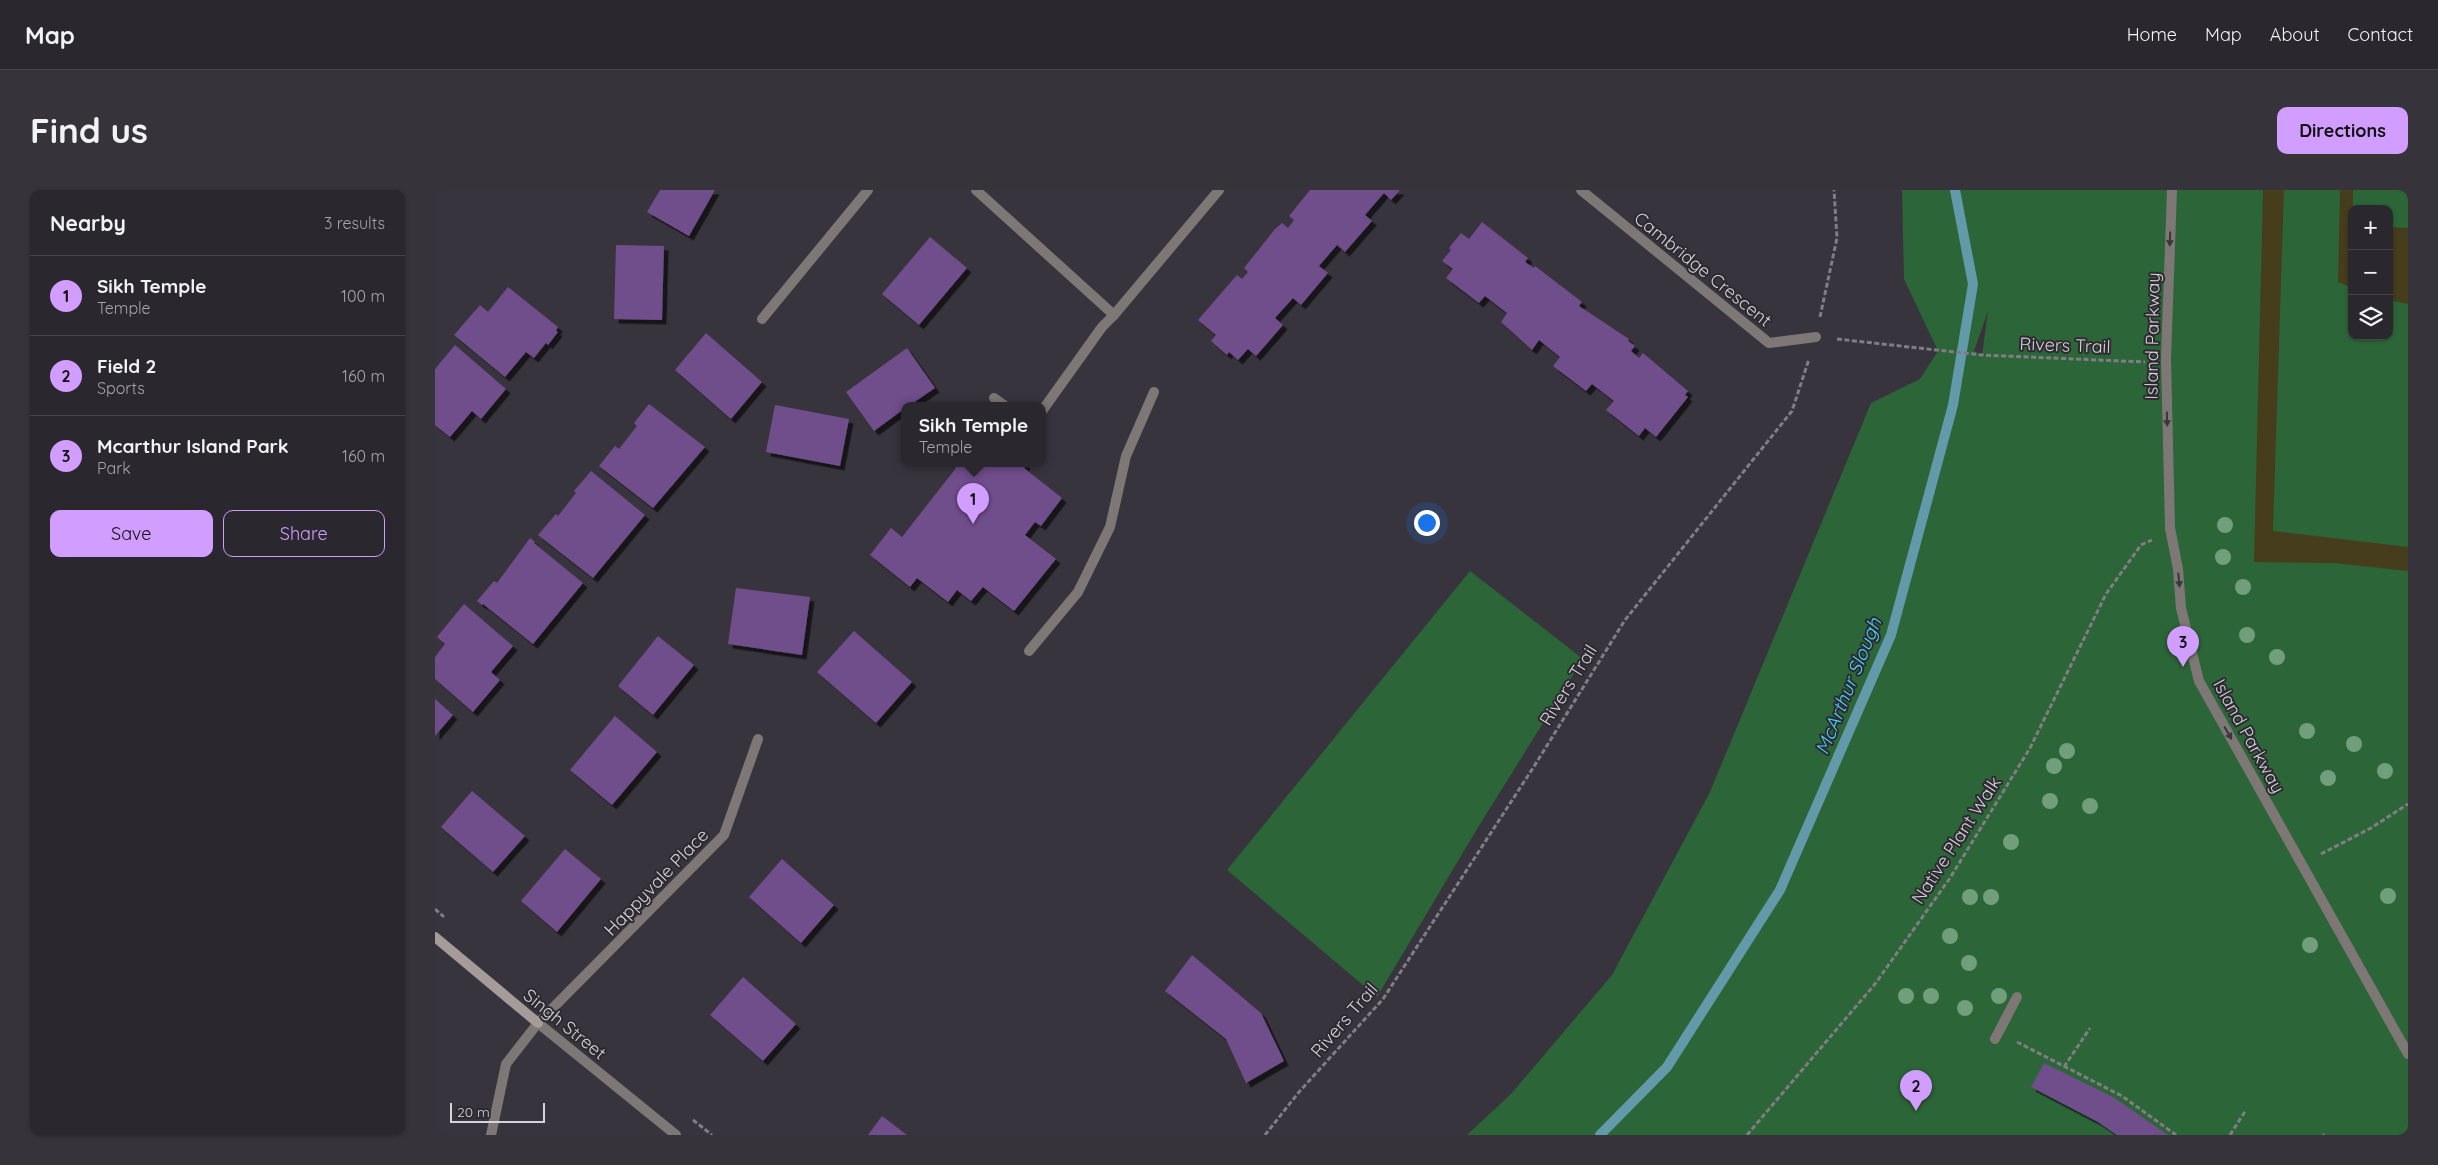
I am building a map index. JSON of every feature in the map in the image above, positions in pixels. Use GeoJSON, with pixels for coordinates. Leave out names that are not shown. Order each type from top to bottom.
{"type":"FeatureCollection","features":[{"type":"Feature","properties":{"kind":"street"},"geometry":{"type":"LineString","coordinates":[[762,319],[868,190]]}},
{"type":"Feature","properties":{"kind":"street"},"geometry":{"type":"LineString","coordinates":[[976,190],[1114,315]]}},
{"type":"Feature","properties":{"kind":"street"},"geometry":{"type":"LineString","coordinates":[[1046,405],[1102,327],[1219,190]]}},
{"type":"Feature","properties":{"kind":"street","name":"Cambridge Crescent"},"geometry":{"type":"LineString","coordinates":[[1581,190],[1769,343],[1816,337]]}},
{"type":"Feature","properties":{"kind":"street","name":"Island Parkway"},"geometry":{"type":"LineString","coordinates":[[2172,190],[2166,358],[2170,528],[2178,569],[2181,608],[2199,681],[2408,1054]]}},
{"type":"Feature","properties":{"kind":"street"},"geometry":{"type":"LineString","coordinates":[[1029,651],[1078,592],[1110,527],[1126,456],[1154,392]]}},
{"type":"Feature","properties":{"kind":"street"},"geometry":{"type":"LineString","coordinates":[[994,398],[1000,402]]}},
{"type":"Feature","properties":{"kind":"street","name":"Happyvale Place"},"geometry":{"type":"LineString","coordinates":[[491,1135],[506,1064],[538,1023],[724,835],[757,738]]}},
{"type":"Feature","properties":{"kind":"street","name":"Singh Street"},"geometry":{"type":"LineString","coordinates":[[435,937],[676,1135]]}},
{"type":"Feature","properties":{"kind":"street"},"geometry":{"type":"LineString","coordinates":[[1997,1035],[2017,996]]}},
{"type":"Feature","properties":{"kind":"path","name":"Rivers Trail"},"geometry":{"type":"LineString","coordinates":[[1265,1135],[1299,1092],[1383,999],[1533,768],[1625,620],[1792,411],[1816,337],[1837,238],[1834,190]]}},
{"type":"Feature","properties":{"kind":"path","name":"Rivers Trail"},"geometry":{"type":"LineString","coordinates":[[1816,337],[1928,351],[2148,362]]}},
{"type":"Feature","properties":{"kind":"path","name":"Native Plant Walk"},"geometry":{"type":"LineString","coordinates":[[1747,1135],[1875,984],[1950,878],[2031,748],[2106,594],[2141,545],[2154,539]]}},
{"type":"Feature","properties":{"kind":"path"},"geometry":{"type":"LineString","coordinates":[[2303,864],[2371,828],[2408,804]]}},
{"type":"Feature","properties":{"kind":"path"},"geometry":{"type":"LineString","coordinates":[[2064,1067],[2090,1028]]}},
{"type":"Feature","properties":{"kind":"path"},"geometry":{"type":"LineString","coordinates":[[1997,1035],[2122,1096],[2175,1135]]}},
{"type":"Feature","properties":{"kind":"path"},"geometry":{"type":"LineString","coordinates":[[2231,1135],[2246,1110]]}},
{"type":"Feature","properties":{"kind":"green space"},"geometry":{"type":"Polygon","coordinates":[[[1902,190],[2408,190],[2408,1135],[1467,1135],[1511,1094],[1612,975],[1710,792],[1871,403],[1920,379],[1938,351],[1904,279],[1902,190]],[[1988,311],[1974,351],[1982,355],[1988,311]]]}},
{"type":"Feature","properties":{"kind":"green space"},"geometry":{"type":"Polygon","coordinates":[[[1470,571],[1583,659],[1477,829],[1377,997],[1227,870],[1470,571]]]}},
{"type":"Feature","properties":{"kind":"sand"},"geometry":{"type":"Polygon","coordinates":[[[2263,190],[2284,190],[2273,531],[2408,547],[2408,571],[2334,563],[2254,562],[2263,190]]]}},
{"type":"Feature","properties":{"kind":"sand"},"geometry":{"type":"Polygon","coordinates":[[[2340,190],[2353,190],[2353,205],[2348,205],[2348,286],[2338,282],[2340,190]]]}},
{"type":"Feature","properties":{"kind":"sand"},"geometry":{"type":"Polygon","coordinates":[[[2393,227],[2408,228],[2408,304],[2393,301],[2393,227]]]}},
{"type":"Feature","properties":{"kind":"building"},"geometry":{"type":"Polygon","coordinates":[[[660,190],[715,190],[689,236],[647,212],[660,190]]]}},
{"type":"Feature","properties":{"kind":"building"},"geometry":{"type":"Polygon","coordinates":[[[1310,190],[1400,190],[1391,200],[1384,193],[1365,215],[1372,221],[1345,252],[1337,245],[1319,266],[1328,273],[1301,305],[1293,298],[1275,318],[1283,325],[1256,356],[1248,349],[1238,360],[1229,352],[1227,355],[1211,341],[1216,335],[1198,320],[1237,275],[1242,279],[1248,272],[1244,268],[1275,229],[1282,223],[1288,228],[1294,220],[1289,216],[1310,190]]]}},
{"type":"Feature","properties":{"kind":"building"},"geometry":{"type":"Polygon","coordinates":[[[1482,222],[1528,258],[1525,262],[1534,268],[1535,266],[1582,302],[1579,306],[1629,339],[1628,341],[1635,346],[1631,351],[1639,358],[1643,353],[1688,391],[1685,395],[1688,397],[1656,437],[1645,428],[1639,436],[1606,410],[1614,401],[1592,384],[1586,391],[1553,366],[1560,357],[1539,340],[1532,350],[1501,322],[1507,313],[1485,296],[1479,303],[1446,278],[1453,269],[1442,261],[1451,250],[1449,248],[1461,233],[1469,239],[1482,222]]]}},
{"type":"Feature","properties":{"kind":"building"},"geometry":{"type":"Polygon","coordinates":[[[930,237],[967,268],[919,325],[882,294],[930,237]]]}},
{"type":"Feature","properties":{"kind":"building"},"geometry":{"type":"Polygon","coordinates":[[[616,245],[664,246],[662,320],[614,319],[616,245]]]}},
{"type":"Feature","properties":{"kind":"building"},"geometry":{"type":"Polygon","coordinates":[[[508,287],[558,327],[556,331],[558,332],[534,358],[526,352],[505,377],[454,335],[480,305],[488,312],[508,287]]]}},
{"type":"Feature","properties":{"kind":"building"},"geometry":{"type":"Polygon","coordinates":[[[706,333],[762,382],[731,419],[675,370],[706,333]]]}},
{"type":"Feature","properties":{"kind":"building"},"geometry":{"type":"Polygon","coordinates":[[[455,345],[506,389],[481,419],[472,411],[450,437],[435,425],[435,369],[455,345]]]}},
{"type":"Feature","properties":{"kind":"building"},"geometry":{"type":"Polygon","coordinates":[[[907,348],[935,388],[914,402],[901,402],[901,411],[874,431],[846,392],[907,348]]]}},
{"type":"Feature","properties":{"kind":"building"},"geometry":{"type":"Polygon","coordinates":[[[649,404],[705,447],[653,508],[599,466],[615,446],[619,449],[637,426],[634,423],[649,404]]]}},
{"type":"Feature","properties":{"kind":"building"},"geometry":{"type":"Polygon","coordinates":[[[775,405],[849,419],[840,466],[766,452],[775,405]]]}},
{"type":"Feature","properties":{"kind":"building"},"geometry":{"type":"Polygon","coordinates":[[[955,467],[1024,467],[1062,498],[1041,526],[1035,522],[1025,535],[1056,559],[1014,611],[983,587],[971,601],[957,590],[948,602],[917,578],[910,587],[870,555],[891,528],[902,537],[956,468],[955,467]]]}},
{"type":"Feature","properties":{"kind":"building"},"geometry":{"type":"Polygon","coordinates":[[[591,471],[645,515],[593,578],[538,535],[556,514],[558,516],[576,493],[574,491],[591,471]]]}},
{"type":"Feature","properties":{"kind":"building"},"geometry":{"type":"Polygon","coordinates":[[[530,538],[583,583],[533,644],[477,601],[494,581],[497,583],[530,538]]]}},
{"type":"Feature","properties":{"kind":"building"},"geometry":{"type":"Polygon","coordinates":[[[736,588],[810,597],[802,655],[728,644],[736,588]]]}},
{"type":"Feature","properties":{"kind":"building"},"geometry":{"type":"Polygon","coordinates":[[[464,604],[513,646],[491,672],[500,680],[473,712],[435,679],[435,657],[445,644],[437,637],[464,604]]]}},
{"type":"Feature","properties":{"kind":"building"},"geometry":{"type":"Polygon","coordinates":[[[854,631],[912,682],[876,723],[817,672],[854,631]]]}},
{"type":"Feature","properties":{"kind":"building"},"geometry":{"type":"Polygon","coordinates":[[[658,636],[694,665],[653,715],[618,686],[658,636]]]}},
{"type":"Feature","properties":{"kind":"building"},"geometry":{"type":"Polygon","coordinates":[[[435,699],[453,715],[435,736],[435,699]]]}},
{"type":"Feature","properties":{"kind":"building"},"geometry":{"type":"Polygon","coordinates":[[[615,716],[657,752],[612,805],[570,770],[615,716]]]}},
{"type":"Feature","properties":{"kind":"building"},"geometry":{"type":"Polygon","coordinates":[[[472,791],[525,836],[493,872],[441,827],[472,791]]]}},
{"type":"Feature","properties":{"kind":"building"},"geometry":{"type":"Polygon","coordinates":[[[565,849],[601,879],[557,932],[521,901],[565,849]]]}},
{"type":"Feature","properties":{"kind":"building"},"geometry":{"type":"Polygon","coordinates":[[[782,859],[834,905],[801,943],[749,897],[782,859]]]}},
{"type":"Feature","properties":{"kind":"building"},"geometry":{"type":"Polygon","coordinates":[[[1192,955],[1261,1013],[1284,1061],[1246,1083],[1226,1039],[1165,991],[1192,955]]]}},
{"type":"Feature","properties":{"kind":"building"},"geometry":{"type":"Polygon","coordinates":[[[743,977],[796,1024],[763,1061],[710,1015],[743,977]]]}},
{"type":"Feature","properties":{"kind":"building"},"geometry":{"type":"Polygon","coordinates":[[[2044,1063],[2113,1097],[2168,1135],[2117,1135],[2098,1122],[2031,1087],[2044,1063]]]}},
{"type":"Feature","properties":{"kind":"building"},"geometry":{"type":"Polygon","coordinates":[[[882,1116],[907,1135],[868,1135],[882,1116]]]}},
{"type":"Feature","properties":{"kind":"waterway","name":"McArthur Slough"},"geometry":{"type":"LineString","coordinates":[[1600,1135],[1667,1067],[1780,890],[1891,635],[1953,405],[1973,284],[1955,190]]}},
{"type":"Feature","properties":{"kind":"place","name":"Sikh Temple"},"geometry":{"type":"Point","coordinates":[973,524]}},
{"type":"Feature","properties":{"kind":"place","name":"Mcarthur Island Park"},"geometry":{"type":"Point","coordinates":[2183,667]}},
{"type":"Feature","properties":{"kind":"place","name":"Field 2"},"geometry":{"type":"Point","coordinates":[1916,1111]}}]}
